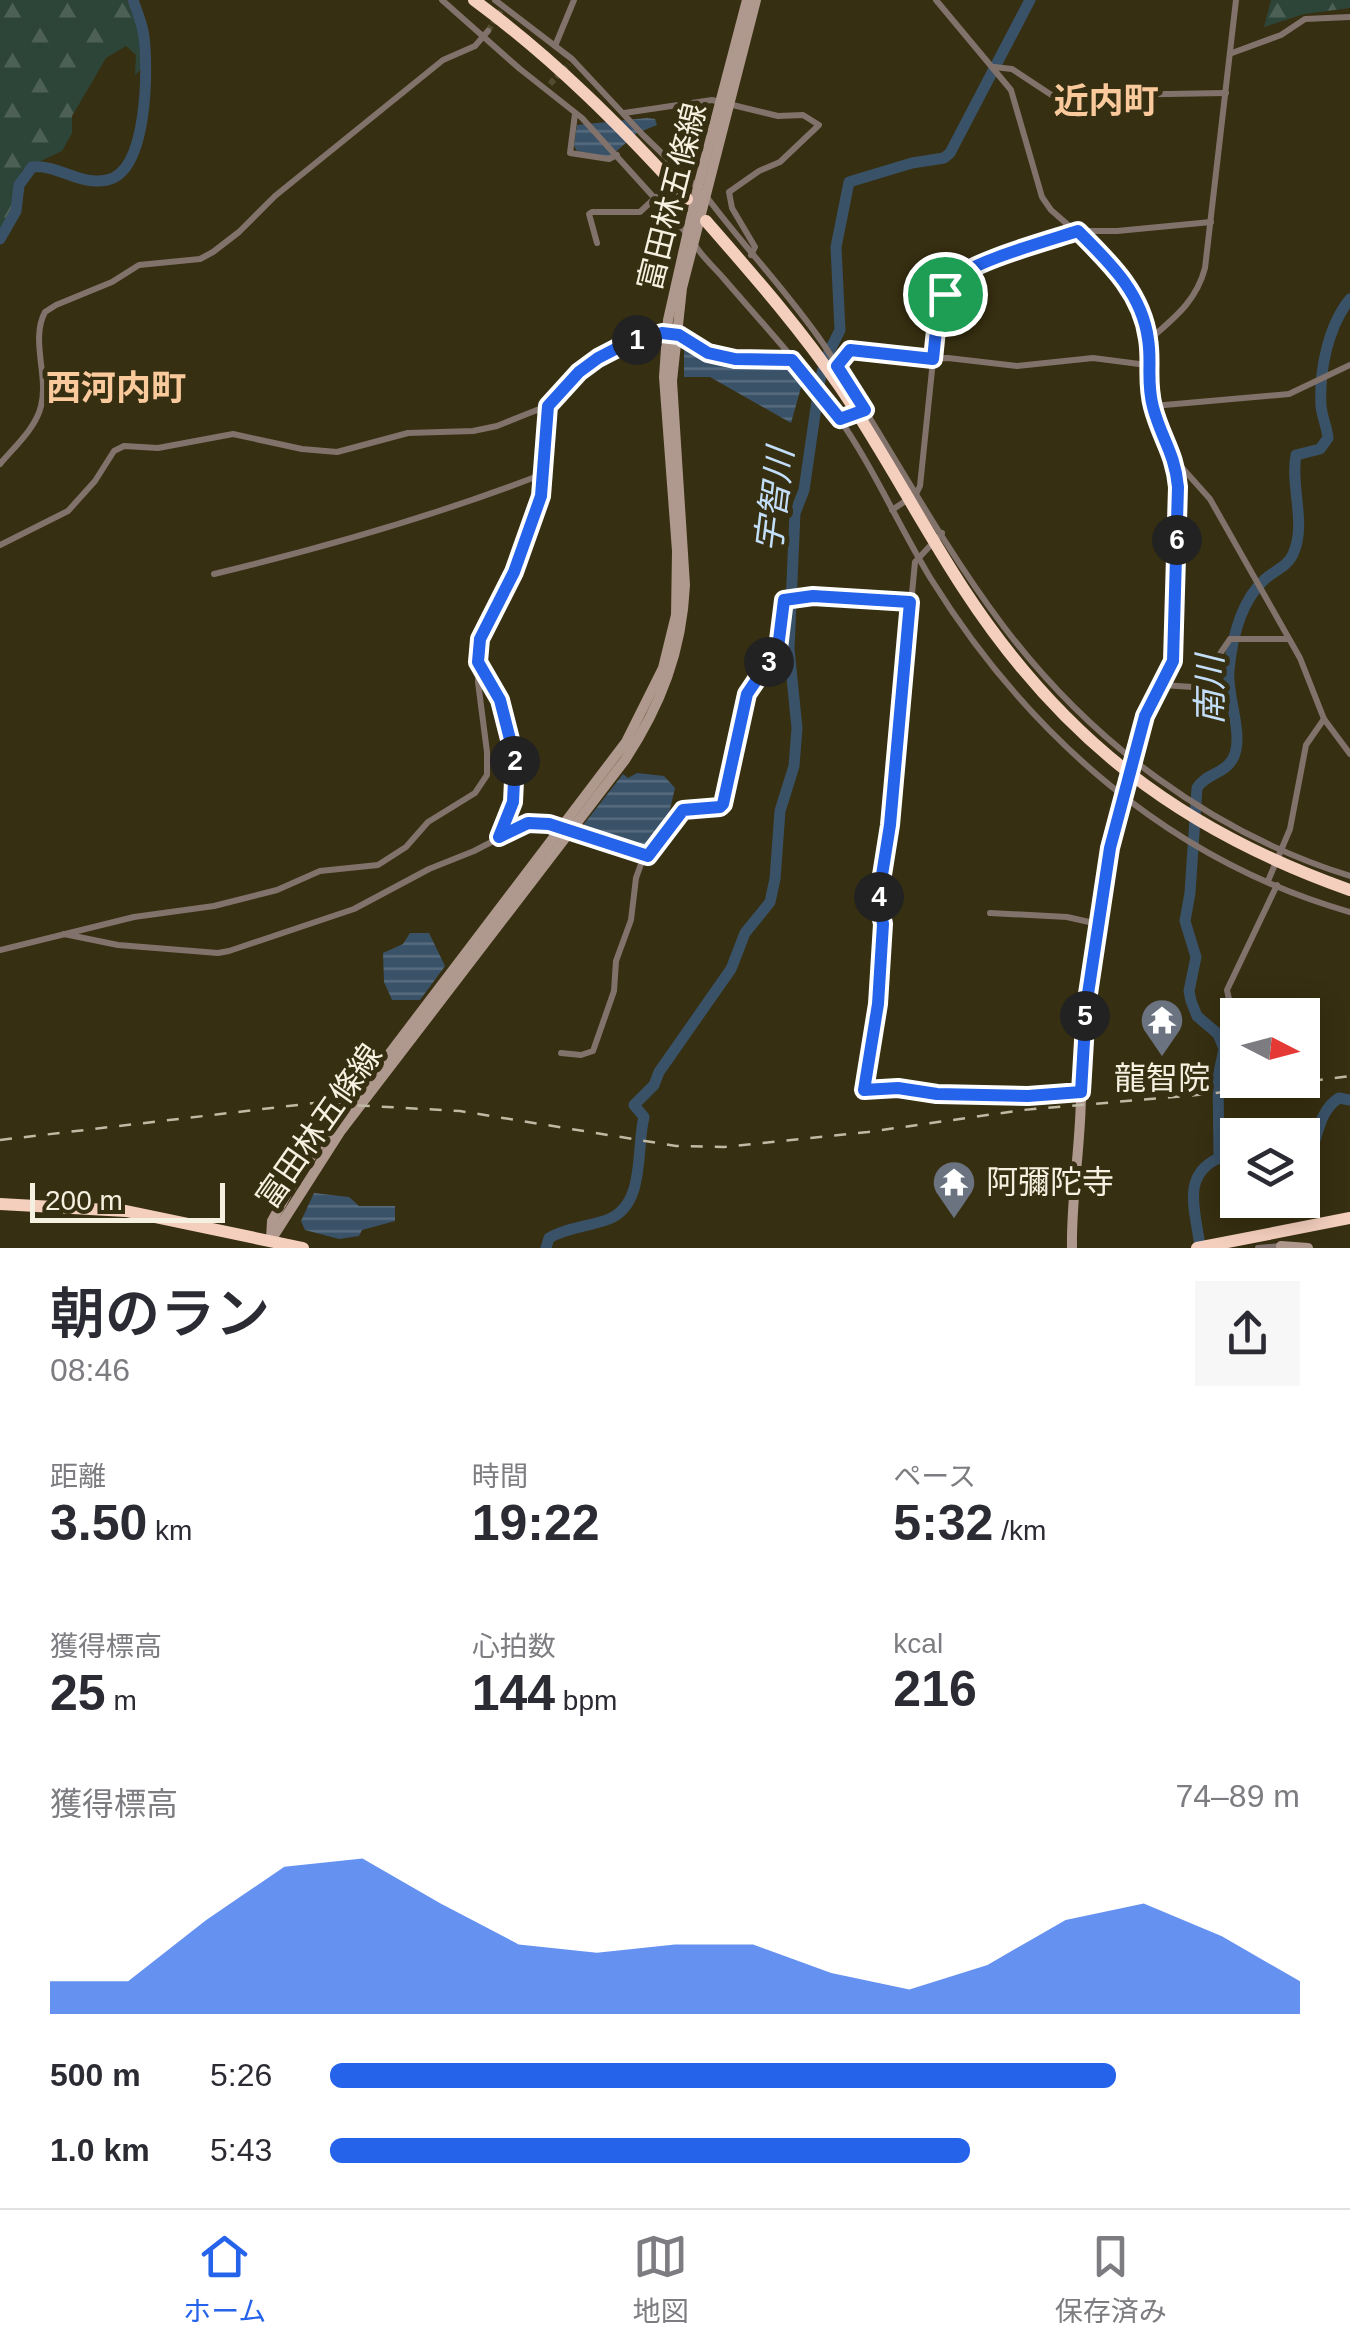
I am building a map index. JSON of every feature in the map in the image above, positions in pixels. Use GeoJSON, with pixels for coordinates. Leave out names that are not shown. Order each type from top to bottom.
{"type":"FeatureCollection","features":[{"type":"Feature","properties":{"kind":"highway"},"geometry":{"type":"LineString","coordinates":[[474,0],[617,115],[687,199]]}},
{"type":"Feature","properties":{"kind":"highway"},"geometry":{"type":"LineString","coordinates":[[706,221],[817,345],[989,627],[1070,723],[1144,786],[1202,824],[1283,865],[1350,890]]}},
{"type":"Feature","properties":{"kind":"highway"},"geometry":{"type":"LineString","coordinates":[[0,1204],[126,1212],[303,1248]]}},
{"type":"Feature","properties":{"kind":"highway"},"geometry":{"type":"LineString","coordinates":[[1197,1248],[1350,1218]]}},
{"type":"Feature","properties":{"kind":"main road","name":"富田林五條線"},"geometry":{"type":"LineString","coordinates":[[271,1240],[272,1222],[282,1204],[565,831],[632,732],[652,694],[671,641],[678,583],[668,379],[672,320],[747,0]]}},
{"type":"Feature","properties":{"kind":"main road","name":"富田林五條線"},"geometry":{"type":"LineString","coordinates":[[724,105],[756,0]]}},
{"type":"Feature","properties":{"kind":"main road"},"geometry":{"type":"LineString","coordinates":[[967,1093],[1028,1096],[1081,1092],[1072,1248]]}},
{"type":"Feature","properties":{"kind":"main road"},"geometry":{"type":"LineString","coordinates":[[1281,1230],[1281,1247],[1308,1248]]}},
{"type":"Feature","properties":{"kind":"street"},"geometry":{"type":"LineString","coordinates":[[442,0],[548,87],[617,154],[811,382],[840,419],[961,625],[1004,684],[1071,754],[1123,797],[1184,838],[1268,881],[1350,912]]}},
{"type":"Feature","properties":{"kind":"street"},"geometry":{"type":"LineString","coordinates":[[495,0],[556,46],[617,115],[712,100],[778,116],[803,115],[819,125],[780,162],[758,171],[729,192],[732,208],[755,247],[751,255]]}},
{"type":"Feature","properties":{"kind":"street"},"geometry":{"type":"LineString","coordinates":[[556,46],[574,0]]}},
{"type":"Feature","properties":{"kind":"street"},"geometry":{"type":"LineString","coordinates":[[936,0],[993,67],[1016,102],[1042,197],[1130,286],[1149,340],[1147,383],[1153,406],[1176,461],[1173,661],[1145,716],[1110,848],[1086,1007],[1081,1092]]}},
{"type":"Feature","properties":{"kind":"street"},"geometry":{"type":"LineString","coordinates":[[1149,340],[1199,290],[1211,222],[1236,0]]}},
{"type":"Feature","properties":{"kind":"street"},"geometry":{"type":"LineString","coordinates":[[1231,53],[1281,35],[1305,19],[1350,16]]}},
{"type":"Feature","properties":{"kind":"street"},"geometry":{"type":"LineString","coordinates":[[0,464],[26,433],[42,404],[40,336],[45,312],[112,282],[139,265],[200,259],[213,252],[240,232],[274,196],[443,60],[475,46],[486,35]]}},
{"type":"Feature","properties":{"kind":"street"},"geometry":{"type":"LineString","coordinates":[[993,67],[1012,69],[1053,96],[1226,92]]}},
{"type":"Feature","properties":{"kind":"street"},"geometry":{"type":"LineString","coordinates":[[579,116],[570,153],[609,159],[617,154]]}},
{"type":"Feature","properties":{"kind":"street"},"geometry":{"type":"LineString","coordinates":[[639,138],[702,191],[785,292],[817,345],[837,366],[996,616],[1054,688],[1100,732],[1206,811],[1280,851],[1350,876]]}},
{"type":"Feature","properties":{"kind":"street"},"geometry":{"type":"LineString","coordinates":[[596,242],[589,214],[640,212],[656,197]]}},
{"type":"Feature","properties":{"kind":"street"},"geometry":{"type":"LineString","coordinates":[[892,510],[916,494],[920,486],[937,322],[953,280],[982,264],[1078,231],[1211,222]]}},
{"type":"Feature","properties":{"kind":"street"},"geometry":{"type":"LineString","coordinates":[[0,545],[68,510],[95,482],[119,447],[158,448],[233,434],[337,452],[408,432],[473,431],[497,426],[548,406],[579,372],[598,358],[627,343],[662,333],[679,335],[708,353],[735,359],[792,360]]}},
{"type":"Feature","properties":{"kind":"street"},"geometry":{"type":"LineString","coordinates":[[837,366],[850,350],[1017,366],[1093,358],[1147,365]]}},
{"type":"Feature","properties":{"kind":"street"},"geometry":{"type":"LineString","coordinates":[[1153,406],[1289,394],[1350,365]]}},
{"type":"Feature","properties":{"kind":"street"},"geometry":{"type":"LineString","coordinates":[[0,950],[145,915],[214,906],[277,890],[320,872],[362,868],[394,858],[428,822],[475,793],[487,774],[478,662],[480,639],[514,572],[541,496],[548,406]]}},
{"type":"Feature","properties":{"kind":"street"},"geometry":{"type":"LineString","coordinates":[[840,419],[865,410]]}},
{"type":"Feature","properties":{"kind":"street"},"geometry":{"type":"LineString","coordinates":[[1176,461],[1210,499],[1300,658],[1324,719],[1349,751]]}},
{"type":"Feature","properties":{"kind":"street"},"geometry":{"type":"LineString","coordinates":[[214,574],[338,544],[543,474]]}},
{"type":"Feature","properties":{"kind":"street"},"geometry":{"type":"LineString","coordinates":[[942,534],[915,562],[890,825],[878,900],[883,924],[878,1004],[864,1090],[967,1093]]}},
{"type":"Feature","properties":{"kind":"street"},"geometry":{"type":"LineString","coordinates":[[561,1053],[581,1055],[593,1051],[614,990],[616,961],[631,920],[636,878],[648,856],[683,810],[723,804],[747,694],[778,648],[784,600],[813,596],[910,602]]}},
{"type":"Feature","properties":{"kind":"street"},"geometry":{"type":"LineString","coordinates":[[1162,685],[1194,686],[1200,682],[1230,639],[1288,639]]}},
{"type":"Feature","properties":{"kind":"street"},"geometry":{"type":"LineString","coordinates":[[478,662],[500,700],[515,759],[513,802],[499,837]]}},
{"type":"Feature","properties":{"kind":"street"},"geometry":{"type":"LineString","coordinates":[[1268,881],[1290,830],[1306,745],[1324,719]]}},
{"type":"Feature","properties":{"kind":"street"},"geometry":{"type":"LineString","coordinates":[[64,934],[118,945],[229,952],[354,909],[429,868],[474,851],[528,823],[549,824],[648,856]]}},
{"type":"Feature","properties":{"kind":"street"},"geometry":{"type":"LineString","coordinates":[[1229,998],[1227,990],[1277,885]]}},
{"type":"Feature","properties":{"kind":"street"},"geometry":{"type":"LineString","coordinates":[[990,913],[1067,917],[1098,924]]}},
{"type":"Feature","properties":{"kind":"street"},"geometry":{"type":"LineString","coordinates":[[1258,1248],[1281,1247]]}},
{"type":"Feature","properties":{"kind":"green space"},"geometry":{"type":"Polygon","coordinates":[[[0,0],[127,0],[139,33],[142,68],[135,75],[136,55],[126,46],[106,58],[72,116],[72,133],[62,151],[22,170],[11,215],[0,231],[0,0]]]}},
{"type":"Feature","properties":{"kind":"green space"},"geometry":{"type":"Polygon","coordinates":[[[1271,0],[1350,0],[1350,8],[1304,14],[1264,27],[1271,0]]]}},
{"type":"Feature","properties":{"kind":"water"},"geometry":{"type":"Polygon","coordinates":[[[655,119],[657,125],[637,133],[610,157],[577,151],[574,146],[577,125],[655,119]]]}},
{"type":"Feature","properties":{"kind":"water"},"geometry":{"type":"Polygon","coordinates":[[[684,345],[722,366],[787,369],[802,384],[791,423],[710,377],[684,377],[684,345]]]}},
{"type":"Feature","properties":{"kind":"water"},"geometry":{"type":"Polygon","coordinates":[[[637,773],[664,776],[675,788],[666,826],[649,849],[584,829],[623,774],[628,778],[637,773]]]}},
{"type":"Feature","properties":{"kind":"water"},"geometry":{"type":"Polygon","coordinates":[[[410,933],[429,933],[445,966],[420,1000],[392,1000],[384,982],[383,953],[403,944],[410,933]]]}},
{"type":"Feature","properties":{"kind":"water"},"geometry":{"type":"Polygon","coordinates":[[[314,1193],[349,1197],[359,1206],[395,1206],[395,1221],[362,1230],[359,1236],[339,1239],[305,1230],[301,1221],[314,1193]]]}},
{"type":"Feature","properties":{"kind":"waterway"},"geometry":{"type":"LineString","coordinates":[[0,239],[16,211],[19,185],[32,167],[97,181],[121,173],[131,159],[142,118],[146,72],[143,32],[133,0]]}},
{"type":"Feature","properties":{"kind":"waterway","name":"宇智川"},"geometry":{"type":"LineString","coordinates":[[546,1248],[549,1238],[609,1219],[629,1201],[637,1174],[644,1117],[634,1105],[654,1085],[659,1072],[731,969],[745,933],[770,902],[780,811],[794,766],[797,728],[789,649],[795,513],[804,490],[820,380],[840,330],[836,247],[849,182],[944,158],[950,153],[1030,0]]}},
{"type":"Feature","properties":{"kind":"waterway","name":"南川"},"geometry":{"type":"LineString","coordinates":[[1219,1158],[1218,1077],[1224,1049],[1218,1034],[1197,1016],[1189,991],[1196,957],[1185,921],[1197,788],[1229,765],[1236,751],[1229,680],[1235,633],[1257,588],[1293,554],[1299,530],[1296,455],[1320,449],[1328,438],[1321,406],[1323,364],[1336,322],[1350,299]]}},
{"type":"Feature","properties":{"kind":"waterway"},"geometry":{"type":"LineString","coordinates":[[1320,1124],[1339,1098],[1350,1100]]}},
{"type":"Feature","properties":{"kind":"waterway"},"geometry":{"type":"LineString","coordinates":[[1200,1248],[1195,1185],[1207,1166],[1220,1158]]}},
{"type":"Feature","properties":{"kind":"tunnel"},"geometry":{"type":"LineString","coordinates":[[488,31],[503,7]]}},
{"type":"Feature","properties":{"kind":"tunnel"},"geometry":{"type":"LineString","coordinates":[[550,84],[569,64]]}},
{"type":"Feature","properties":{"kind":"railway"},"geometry":{"type":"LineString","coordinates":[[0,1140],[314,1103],[460,1111],[676,1146],[724,1147],[1023,1110],[1208,1094],[1350,1076]]}},
{"type":"Feature","properties":{"kind":"place","name":"龍智院"},"geometry":{"type":"Point","coordinates":[1162,1058]}},
{"type":"Feature","properties":{"kind":"place","name":"阿彌陀寺"},"geometry":{"type":"Point","coordinates":[954,1220]}},
{"type":"Feature","properties":{"kind":"district","name":"近内町"},"geometry":{"type":"Point","coordinates":[1106,100]}},
{"type":"Feature","properties":{"kind":"district","name":"西河内町"},"geometry":{"type":"Point","coordinates":[116,387]}},
{"type":"Feature","properties":{"kind":"route"},"geometry":{"type":"LineString","coordinates":[[1078,231],[1130,286],[1149,340],[1147,383],[1155,416],[1176,461],[1173,661],[1145,716],[1110,848],[1086,1007],[1081,1092],[1028,1096],[937,1094],[898,1088],[864,1090],[878,1004],[883,924],[878,900],[890,825],[910,602],[838,596],[795,596],[784,600],[778,648],[747,694],[723,804],[683,810],[648,856],[549,824],[528,823],[499,837],[513,802],[515,759],[500,700],[478,662],[480,639],[514,572],[541,496],[548,406],[567,383],[598,358],[627,343],[662,333],[679,335],[708,353],[735,359],[792,360],[840,419],[865,410],[837,366],[844,354],[850,350],[933,359],[945,294],[953,280],[982,264],[1078,231]]}}]}
